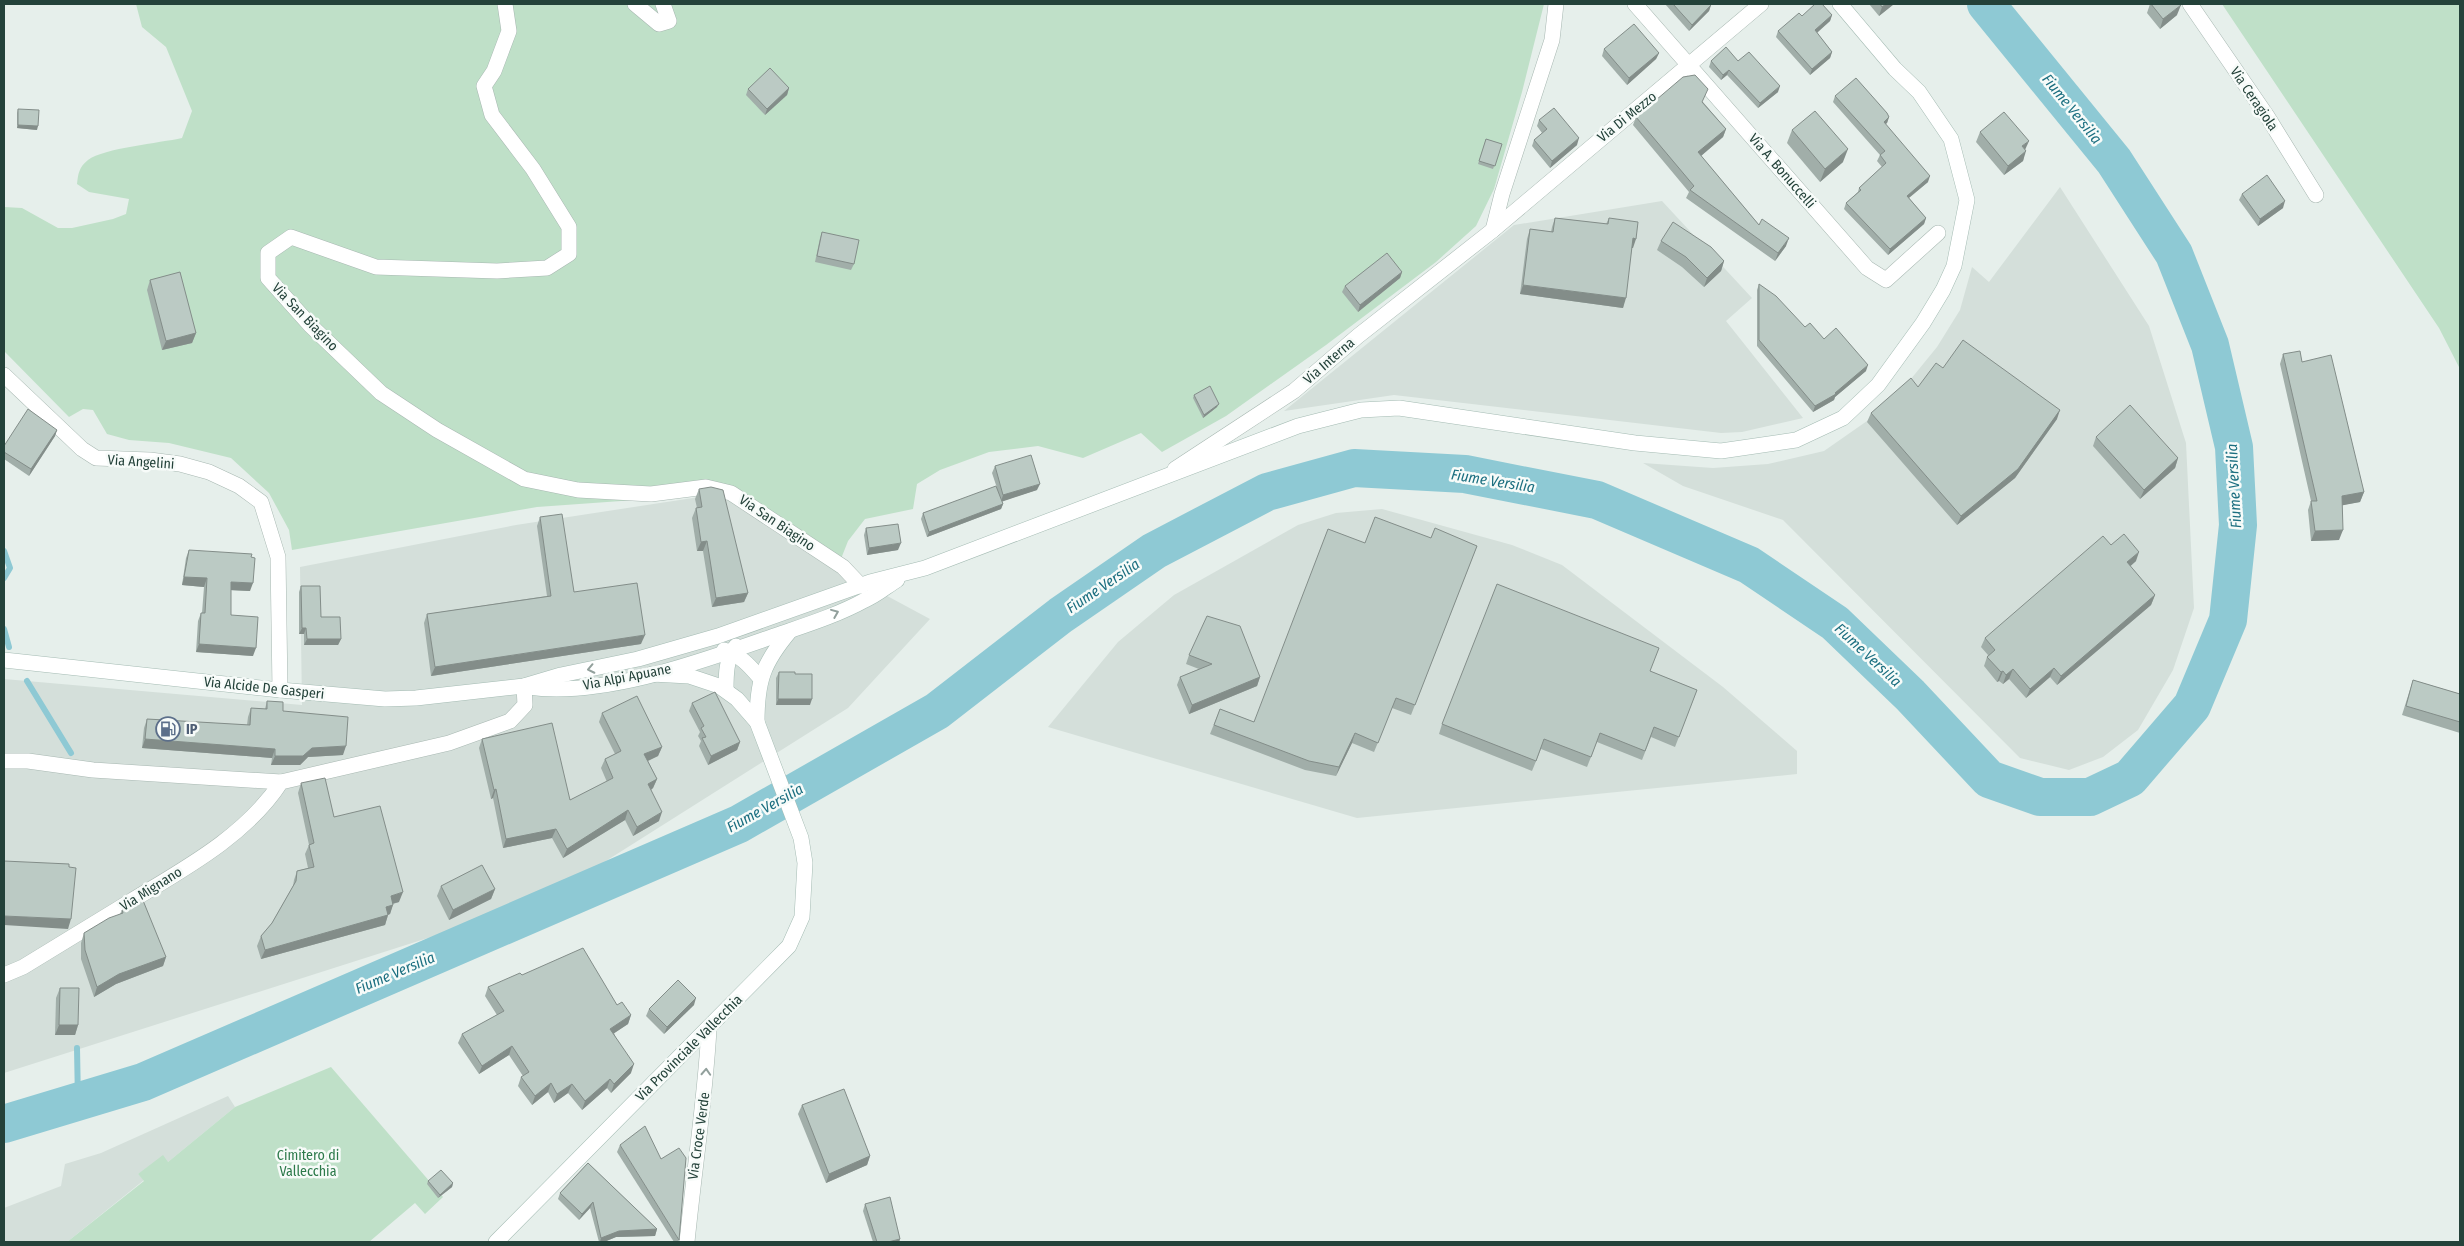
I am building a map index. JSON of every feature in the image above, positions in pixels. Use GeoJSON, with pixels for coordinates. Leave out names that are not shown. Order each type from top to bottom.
{"type":"FeatureCollection","features":[{"type":"Feature","properties":{"kind":"street","name":"Via San Biagino"},"geometry":{"type":"LineString","coordinates":[[505,4],[509,31],[494,72],[484,86],[492,115],[533,169],[569,227],[569,254],[547,268],[497,271],[376,267],[291,237],[268,253],[268,278],[310,325],[381,393],[437,430],[524,479],[578,490],[651,494],[706,487],[731,493],[843,567],[861,586]]}},
{"type":"Feature","properties":{"kind":"street"},"geometry":{"type":"LineString","coordinates":[[635,4],[659,24],[670,21],[663,4]]}},
{"type":"Feature","properties":{"kind":"street"},"geometry":{"type":"LineString","coordinates":[[1494,230],[1502,194],[1552,40],[1556,4]]}},
{"type":"Feature","properties":{"kind":"street","name":"Via A. Bonuccelli"},"geometry":{"type":"LineString","coordinates":[[1635,4],[1867,268],[1886,280],[1938,232]]}},
{"type":"Feature","properties":{"kind":"street","name":"Via Di Mezzo"},"geometry":{"type":"LineString","coordinates":[[1494,230],[1761,4]]}},
{"type":"Feature","properties":{"kind":"street"},"geometry":{"type":"LineString","coordinates":[[909,572],[1156,481],[1298,426],[1361,410],[1399,408],[1635,443],[1721,451],[1796,440],[1843,418],[1878,385],[1905,349],[1942,290],[1954,266],[1967,200],[1951,138],[1919,92],[1895,69],[1840,4]]}},
{"type":"Feature","properties":{"kind":"street","name":"Via Ceragiola"},"geometry":{"type":"LineString","coordinates":[[2190,4],[2266,116],[2316,195]]}},
{"type":"Feature","properties":{"kind":"street","name":"Via Interna"},"geometry":{"type":"LineString","coordinates":[[1156,481],[1294,391],[1358,336],[1494,230]]}},
{"type":"Feature","properties":{"kind":"street","name":"Via Angelini"},"geometry":{"type":"LineString","coordinates":[[4,375],[82,449],[96,458],[180,464],[209,472],[239,486],[261,502],[278,557],[280,690]]}},
{"type":"Feature","properties":{"kind":"street","name":"Via Alpi Apuane"},"geometry":{"type":"LineString","coordinates":[[524,686],[561,675],[638,659],[718,636],[861,586],[909,572]]}},
{"type":"Feature","properties":{"kind":"street","name":"Via Alpi Apuane"},"geometry":{"type":"LineString","coordinates":[[524,686],[551,690],[610,683],[652,674],[731,652],[790,631],[865,600],[909,572]]}},
{"type":"Feature","properties":{"kind":"street"},"geometry":{"type":"LineString","coordinates":[[726,690],[726,673],[731,652],[747,636],[805,614],[814,602]]}},
{"type":"Feature","properties":{"kind":"street"},"geometry":{"type":"LineString","coordinates":[[757,722],[757,698],[760,678],[772,652],[790,631]]}},
{"type":"Feature","properties":{"kind":"street"},"geometry":{"type":"LineString","coordinates":[[638,659],[648,664],[713,647],[731,652],[745,662],[760,678]]}},
{"type":"Feature","properties":{"kind":"street","name":"Via Alcide De Gasperi"},"geometry":{"type":"LineString","coordinates":[[4,660],[280,690],[385,699],[416,698],[524,686]]}},
{"type":"Feature","properties":{"kind":"street"},"geometry":{"type":"LineString","coordinates":[[652,674],[694,677],[726,690],[737,699],[757,722]]}},
{"type":"Feature","properties":{"kind":"street"},"geometry":{"type":"LineString","coordinates":[[4,761],[93,770],[281,782],[449,743],[500,726],[510,721],[525,705],[524,686]]}},
{"type":"Feature","properties":{"kind":"street","name":"Via Provinciale Vallecchia"},"geometry":{"type":"LineString","coordinates":[[496,1242],[709,1029],[789,946],[802,917],[805,864],[801,838],[757,722]]}},
{"type":"Feature","properties":{"kind":"street","name":"Via Mignano"},"geometry":{"type":"LineString","coordinates":[[4,975],[23,967],[152,889],[222,843],[269,802],[281,782]]}},
{"type":"Feature","properties":{"kind":"street","name":"Via Croce Verde"},"geometry":{"type":"LineString","coordinates":[[687,1242],[694,1170],[705,1100],[709,1029]]}},
{"type":"Feature","properties":{"kind":"shaded area"},"geometry":{"type":"Polygon","coordinates":[[[2060,187],[2149,326],[2186,443],[2194,608],[2173,670],[2138,730],[2103,757],[2069,770],[2020,758],[1783,520],[1683,486],[1643,463],[1713,468],[1768,464],[1824,451],[1867,421],[1906,385],[1937,347],[1960,310],[1972,267],[1989,282],[2060,187]]]}},
{"type":"Feature","properties":{"kind":"shaded area"},"geometry":{"type":"Polygon","coordinates":[[[1662,201],[1752,298],[1726,321],[1803,418],[1742,432],[1721,433],[1394,395],[1284,411],[1514,225],[1662,201]]]}},
{"type":"Feature","properties":{"kind":"shaded area"},"geometry":{"type":"Polygon","coordinates":[[[719,494],[837,569],[930,619],[848,708],[541,902],[4,1073],[4,679],[302,705],[300,567],[516,525],[719,494]]]}},
{"type":"Feature","properties":{"kind":"shaded area"},"geometry":{"type":"Polygon","coordinates":[[[1382,509],[1512,545],[1562,565],[1723,687],[1797,751],[1797,774],[1357,818],[1048,727],[1118,642],[1174,595],[1298,525],[1336,513],[1382,509]]]}},
{"type":"Feature","properties":{"kind":"shaded area"},"geometry":{"type":"Polygon","coordinates":[[[228,1096],[235,1107],[168,1162],[138,1174],[144,1180],[67,1242],[4,1242],[4,1208],[61,1186],[65,1164],[101,1153],[228,1096]]]}},
{"type":"Feature","properties":{"kind":"green space"},"geometry":{"type":"Polygon","coordinates":[[[136,4],[1544,4],[1522,92],[1494,189],[1476,226],[1436,262],[1326,345],[1226,416],[1162,452],[1141,433],[1083,458],[1038,446],[989,452],[940,470],[917,484],[913,509],[865,519],[848,541],[837,569],[719,494],[537,507],[292,550],[289,530],[269,493],[231,458],[169,443],[129,440],[107,434],[93,410],[83,409],[69,417],[4,351],[4,207],[22,208],[58,228],[72,228],[113,219],[126,214],[129,199],[89,192],[77,184],[83,165],[88,160],[106,152],[182,138],[192,111],[166,47],[142,27],[136,4]]]}},
{"type":"Feature","properties":{"kind":"green space"},"geometry":{"type":"Polygon","coordinates":[[[2222,4],[2460,4],[2460,369],[2439,328],[2222,4]]]}},
{"type":"Feature","properties":{"kind":"green space","name":"Cimitero di Vallecchia"},"geometry":{"type":"Polygon","coordinates":[[[331,1067],[443,1197],[425,1214],[415,1203],[369,1242],[67,1242],[144,1181],[138,1174],[163,1155],[168,1162],[235,1107],[331,1067]]]}},
{"type":"Feature","properties":{"kind":"building"},"geometry":{"type":"Polygon","coordinates":[[[1673,4],[1710,4],[1711,5],[1692,25],[1673,4]]]}},
{"type":"Feature","properties":{"kind":"building"},"geometry":{"type":"Polygon","coordinates":[[[1815,4],[1822,4],[1832,15],[1815,30],[1832,52],[1812,69],[1778,31],[1799,13],[1802,16],[1815,4]]]}},
{"type":"Feature","properties":{"kind":"building"},"geometry":{"type":"Polygon","coordinates":[[[2151,4],[2179,4],[2181,5],[2163,19],[2151,4]]]}},
{"type":"Feature","properties":{"kind":"building"},"geometry":{"type":"Polygon","coordinates":[[[1634,24],[1659,53],[1629,78],[1604,49],[1634,24]]]}},
{"type":"Feature","properties":{"kind":"building"},"geometry":{"type":"Polygon","coordinates":[[[1726,47],[1738,61],[1749,52],[1780,86],[1760,103],[1729,70],[1723,75],[1711,61],[1726,47]]]}},
{"type":"Feature","properties":{"kind":"building"},"geometry":{"type":"Polygon","coordinates":[[[770,68],[789,88],[767,109],[748,89],[770,68]]]}},
{"type":"Feature","properties":{"kind":"building"},"geometry":{"type":"Polygon","coordinates":[[[1695,75],[1708,89],[1702,102],[1726,129],[1698,152],[1759,225],[1762,219],[1789,238],[1778,253],[1690,190],[1694,186],[1636,117],[1683,77],[1695,75]]]}},
{"type":"Feature","properties":{"kind":"building"},"geometry":{"type":"Polygon","coordinates":[[[1856,78],[1887,113],[1889,117],[1884,122],[1930,176],[1907,196],[1926,218],[1890,249],[1846,203],[1886,163],[1880,155],[1885,151],[1835,96],[1856,78]]]}},
{"type":"Feature","properties":{"kind":"building"},"geometry":{"type":"Polygon","coordinates":[[[1554,108],[1579,138],[1552,161],[1534,140],[1547,129],[1539,120],[1554,108]]]}},
{"type":"Feature","properties":{"kind":"building"},"geometry":{"type":"Polygon","coordinates":[[[18,109],[39,110],[38,126],[18,125],[18,109]]]}},
{"type":"Feature","properties":{"kind":"building"},"geometry":{"type":"Polygon","coordinates":[[[1815,111],[1848,149],[1825,169],[1792,130],[1815,111]]]}},
{"type":"Feature","properties":{"kind":"building"},"geometry":{"type":"Polygon","coordinates":[[[2004,112],[2029,141],[2022,146],[2026,151],[2008,166],[1980,132],[2004,112]]]}},
{"type":"Feature","properties":{"kind":"building"},"geometry":{"type":"Polygon","coordinates":[[[1486,139],[1502,144],[1495,166],[1479,161],[1486,139]]]}},
{"type":"Feature","properties":{"kind":"building"},"geometry":{"type":"Polygon","coordinates":[[[2267,175],[2285,201],[2260,219],[2242,194],[2267,175]]]}},
{"type":"Feature","properties":{"kind":"building"},"geometry":{"type":"Polygon","coordinates":[[[1555,218],[1608,224],[1609,218],[1638,222],[1636,239],[1633,238],[1626,298],[1523,285],[1530,229],[1553,232],[1555,218]]]}},
{"type":"Feature","properties":{"kind":"building"},"geometry":{"type":"Polygon","coordinates":[[[1673,222],[1711,247],[1724,261],[1707,278],[1686,257],[1661,241],[1673,222]]]}},
{"type":"Feature","properties":{"kind":"building"},"geometry":{"type":"Polygon","coordinates":[[[822,232],[859,240],[854,264],[817,256],[822,232]]]}},
{"type":"Feature","properties":{"kind":"building"},"geometry":{"type":"Polygon","coordinates":[[[1387,253],[1402,272],[1360,305],[1345,286],[1387,253]]]}},
{"type":"Feature","properties":{"kind":"building"},"geometry":{"type":"Polygon","coordinates":[[[180,272],[196,333],[166,341],[150,280],[180,272]]]}},
{"type":"Feature","properties":{"kind":"building"},"geometry":{"type":"Polygon","coordinates":[[[1759,284],[1776,296],[1805,327],[1810,323],[1824,339],[1836,328],[1868,365],[1836,394],[1815,406],[1759,340],[1759,284]]]}},
{"type":"Feature","properties":{"kind":"building"},"geometry":{"type":"Polygon","coordinates":[[[1963,340],[2060,410],[2018,469],[1961,516],[1871,413],[1911,378],[1918,387],[1936,363],[1943,368],[1963,340]]]}},
{"type":"Feature","properties":{"kind":"building"},"geometry":{"type":"Polygon","coordinates":[[[2300,351],[2302,362],[2331,355],[2364,492],[2342,496],[2343,530],[2315,531],[2311,501],[2317,501],[2283,354],[2300,351]]]}},
{"type":"Feature","properties":{"kind":"building"},"geometry":{"type":"Polygon","coordinates":[[[1210,386],[1219,404],[1204,415],[1194,395],[1210,386]]]}},
{"type":"Feature","properties":{"kind":"building"},"geometry":{"type":"Polygon","coordinates":[[[2130,405],[2178,458],[2144,490],[2096,437],[2130,405]]]}},
{"type":"Feature","properties":{"kind":"building"},"geometry":{"type":"Polygon","coordinates":[[[28,409],[57,430],[31,469],[4,452],[4,446],[28,409]]]}},
{"type":"Feature","properties":{"kind":"building"},"geometry":{"type":"Polygon","coordinates":[[[1031,455],[1040,484],[1003,495],[995,466],[1031,455]]]}},
{"type":"Feature","properties":{"kind":"building"},"geometry":{"type":"Polygon","coordinates":[[[996,486],[1003,504],[929,532],[923,513],[996,486]]]}},
{"type":"Feature","properties":{"kind":"building"},"geometry":{"type":"Polygon","coordinates":[[[711,487],[723,490],[748,593],[716,598],[707,541],[701,542],[696,508],[702,507],[699,489],[711,487]]]}},
{"type":"Feature","properties":{"kind":"building"},"geometry":{"type":"Polygon","coordinates":[[[562,514],[574,592],[637,583],[645,635],[435,667],[427,614],[551,596],[540,517],[562,514]]]}},
{"type":"Feature","properties":{"kind":"building"},"geometry":{"type":"Polygon","coordinates":[[[1375,517],[1431,538],[1435,528],[1477,546],[1415,705],[1396,698],[1378,743],[1355,733],[1339,767],[1309,761],[1214,725],[1220,709],[1254,722],[1328,529],[1365,543],[1375,517]]]}},
{"type":"Feature","properties":{"kind":"building"},"geometry":{"type":"Polygon","coordinates":[[[898,524],[901,543],[869,548],[866,528],[898,524]]]}},
{"type":"Feature","properties":{"kind":"building"},"geometry":{"type":"Polygon","coordinates":[[[2124,534],[2139,552],[2127,562],[2155,595],[2061,676],[2054,668],[2030,689],[2013,669],[2006,675],[2003,671],[2001,672],[1987,657],[1995,650],[1985,638],[2103,536],[2111,545],[2124,534]]]}},
{"type":"Feature","properties":{"kind":"building"},"geometry":{"type":"Polygon","coordinates":[[[189,550],[252,554],[251,557],[255,558],[253,583],[231,582],[231,615],[258,617],[256,648],[199,644],[201,613],[205,613],[207,578],[184,577],[189,550]]]}},
{"type":"Feature","properties":{"kind":"building"},"geometry":{"type":"Polygon","coordinates":[[[1497,584],[1659,648],[1650,671],[1697,690],[1679,737],[1654,727],[1645,751],[1600,733],[1591,757],[1544,739],[1536,761],[1442,724],[1497,584]]]}},
{"type":"Feature","properties":{"kind":"building"},"geometry":{"type":"Polygon","coordinates":[[[301,586],[320,586],[321,617],[340,617],[341,639],[307,639],[306,628],[302,628],[301,586]]]}},
{"type":"Feature","properties":{"kind":"building"},"geometry":{"type":"Polygon","coordinates":[[[1207,616],[1240,626],[1260,677],[1192,705],[1180,677],[1212,664],[1189,655],[1207,616]]]}},
{"type":"Feature","properties":{"kind":"building"},"geometry":{"type":"Polygon","coordinates":[[[779,672],[812,674],[812,699],[778,699],[779,672]]]}},
{"type":"Feature","properties":{"kind":"building"},"geometry":{"type":"Polygon","coordinates":[[[2413,680],[2460,694],[2460,722],[2406,706],[2413,680]]]}},
{"type":"Feature","properties":{"kind":"building"},"geometry":{"type":"Polygon","coordinates":[[[715,692],[740,742],[711,756],[702,738],[706,737],[701,728],[704,726],[692,703],[715,692]]]}},
{"type":"Feature","properties":{"kind":"building"},"geometry":{"type":"Polygon","coordinates":[[[637,696],[662,747],[644,754],[657,779],[648,784],[662,812],[637,827],[628,810],[567,849],[556,829],[506,839],[496,789],[494,790],[482,739],[552,723],[570,800],[613,778],[605,759],[621,751],[602,713],[637,696]]]}},
{"type":"Feature","properties":{"kind":"building"},"geometry":{"type":"Polygon","coordinates":[[[267,701],[283,702],[283,711],[348,717],[346,746],[312,748],[303,756],[275,756],[275,749],[145,739],[147,719],[250,725],[251,708],[267,709],[267,701]]]}},
{"type":"Feature","properties":{"kind":"building"},"geometry":{"type":"Polygon","coordinates":[[[325,778],[334,817],[380,806],[403,892],[391,896],[393,905],[386,907],[388,915],[265,950],[261,936],[272,923],[296,881],[297,871],[314,867],[309,845],[314,843],[301,783],[325,778]]]}},
{"type":"Feature","properties":{"kind":"building"},"geometry":{"type":"Polygon","coordinates":[[[4,861],[69,864],[69,867],[76,868],[71,919],[4,916],[4,861]]]}},
{"type":"Feature","properties":{"kind":"building"},"geometry":{"type":"Polygon","coordinates":[[[482,865],[495,889],[453,910],[441,886],[482,865]]]}},
{"type":"Feature","properties":{"kind":"building"},"geometry":{"type":"Polygon","coordinates":[[[142,898],[166,957],[119,974],[97,987],[85,950],[84,933],[109,918],[123,913],[122,910],[142,898]]]}},
{"type":"Feature","properties":{"kind":"building"},"geometry":{"type":"Polygon","coordinates":[[[583,948],[617,1005],[622,1002],[631,1015],[610,1029],[634,1064],[614,1084],[610,1079],[585,1101],[572,1084],[557,1094],[551,1083],[535,1096],[521,1077],[529,1072],[512,1046],[482,1066],[462,1034],[504,1011],[488,987],[520,973],[522,975],[583,948]]]}},
{"type":"Feature","properties":{"kind":"building"},"geometry":{"type":"Polygon","coordinates":[[[678,980],[696,998],[667,1027],[649,1009],[678,980]]]}},
{"type":"Feature","properties":{"kind":"building"},"geometry":{"type":"Polygon","coordinates":[[[60,988],[79,988],[78,1025],[59,1025],[60,988]]]}},
{"type":"Feature","properties":{"kind":"building"},"geometry":{"type":"Polygon","coordinates":[[[844,1089],[870,1156],[829,1174],[802,1105],[844,1089]]]}},
{"type":"Feature","properties":{"kind":"building"},"geometry":{"type":"Polygon","coordinates":[[[645,1126],[661,1159],[679,1148],[686,1158],[679,1240],[620,1145],[645,1126]]]}},
{"type":"Feature","properties":{"kind":"building"},"geometry":{"type":"Polygon","coordinates":[[[588,1163],[657,1229],[619,1231],[601,1238],[593,1202],[582,1214],[560,1193],[588,1163]]]}},
{"type":"Feature","properties":{"kind":"building"},"geometry":{"type":"Polygon","coordinates":[[[441,1170],[453,1183],[440,1195],[428,1181],[441,1170]]]}},
{"type":"Feature","properties":{"kind":"building"},"geometry":{"type":"Polygon","coordinates":[[[890,1197],[900,1239],[877,1242],[865,1204],[890,1197]]]}},
{"type":"Feature","properties":{"kind":"waterway","name":"Fiume Versilia"},"geometry":{"type":"LineString","coordinates":[[4,1124],[143,1082],[739,824],[937,711],[1061,615],[1154,551],[1267,492],[1354,468],[1465,474],[1597,500],[1749,565],[1835,623],[1910,695],[1989,779],[2040,797],[2090,797],[2130,778],[2192,706],[2228,620],[2238,525],[2234,447],[2210,345],[2174,254],[2114,161],[1986,4]]}},
{"type":"Feature","properties":{"kind":"waterway"},"geometry":{"type":"LineString","coordinates":[[4,551],[10,568],[4,578]]}},
{"type":"Feature","properties":{"kind":"waterway"},"geometry":{"type":"LineString","coordinates":[[4,629],[9,647]]}},
{"type":"Feature","properties":{"kind":"waterway"},"geometry":{"type":"LineString","coordinates":[[27,681],[71,753]]}},
{"type":"Feature","properties":{"kind":"waterway"},"geometry":{"type":"LineString","coordinates":[[77,1048],[78,1102]]}},
{"type":"Feature","properties":{"kind":"place","name":"IP"},"geometry":{"type":"Point","coordinates":[168,729]}}]}
